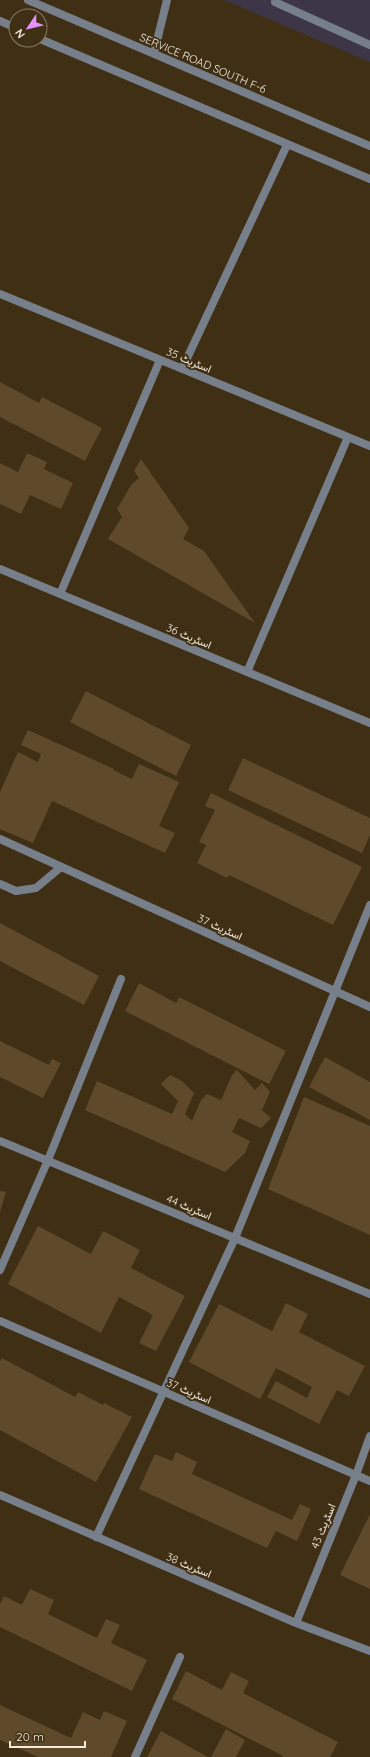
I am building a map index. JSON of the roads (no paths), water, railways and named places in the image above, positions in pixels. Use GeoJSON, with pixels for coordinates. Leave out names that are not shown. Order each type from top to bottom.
{"type":"FeatureCollection","features":[{"type":"Feature","properties":{"kind":"street","name":"SERVICE ROAD SOUTH F-6"},"geometry":{"type":"LineString","coordinates":[[28,0],[370,146]]}},
{"type":"Feature","properties":{"kind":"street"},"geometry":{"type":"LineString","coordinates":[[154,53],[167,0]]}},
{"type":"Feature","properties":{"kind":"street"},"geometry":{"type":"LineString","coordinates":[[275,2],[370,45]]}},
{"type":"Feature","properties":{"kind":"street"},"geometry":{"type":"LineString","coordinates":[[48,42],[370,179]]}},
{"type":"Feature","properties":{"kind":"street"},"geometry":{"type":"LineString","coordinates":[[182,369],[287,145]]}},
{"type":"Feature","properties":{"kind":"street","name":"اسٹریٹ 35"},"geometry":{"type":"LineString","coordinates":[[0,294],[370,446]]}},
{"type":"Feature","properties":{"kind":"street"},"geometry":{"type":"LineString","coordinates":[[60,594],[160,360]]}},
{"type":"Feature","properties":{"kind":"street"},"geometry":{"type":"LineString","coordinates":[[247,672],[348,437]]}},
{"type":"Feature","properties":{"kind":"street","name":"اسٹریٹ 36"},"geometry":{"type":"LineString","coordinates":[[0,569],[370,723]]}},
{"type":"Feature","properties":{"kind":"street","name":"اسٹریٹ 37"},"geometry":{"type":"LineString","coordinates":[[0,839],[370,1007]]}},
{"type":"Feature","properties":{"kind":"street"},"geometry":{"type":"LineString","coordinates":[[0,884],[16,891],[36,888],[61,867]]}},
{"type":"Feature","properties":{"kind":"street"},"geometry":{"type":"LineString","coordinates":[[96,1537],[235,1238],[370,905]]}},
{"type":"Feature","properties":{"kind":"street"},"geometry":{"type":"LineString","coordinates":[[0,1270],[48,1160],[121,979]]}},
{"type":"Feature","properties":{"kind":"street","name":"اسٹریٹ 44"},"geometry":{"type":"LineString","coordinates":[[0,1141],[370,1294]]}},
{"type":"Feature","properties":{"kind":"street","name":"اسٹریٹ 37"},"geometry":{"type":"LineString","coordinates":[[0,1321],[370,1480]]}},
{"type":"Feature","properties":{"kind":"street","name":"اسٹریٹ 43"},"geometry":{"type":"LineString","coordinates":[[296,1623],[356,1475],[370,1436]]}},
{"type":"Feature","properties":{"kind":"street","name":"اسٹریٹ 38"},"geometry":{"type":"LineString","coordinates":[[0,1495],[296,1623],[370,1651]]}},
{"type":"Feature","properties":{"kind":"street"},"geometry":{"type":"LineString","coordinates":[[135,1757],[180,1657]]}}]}
